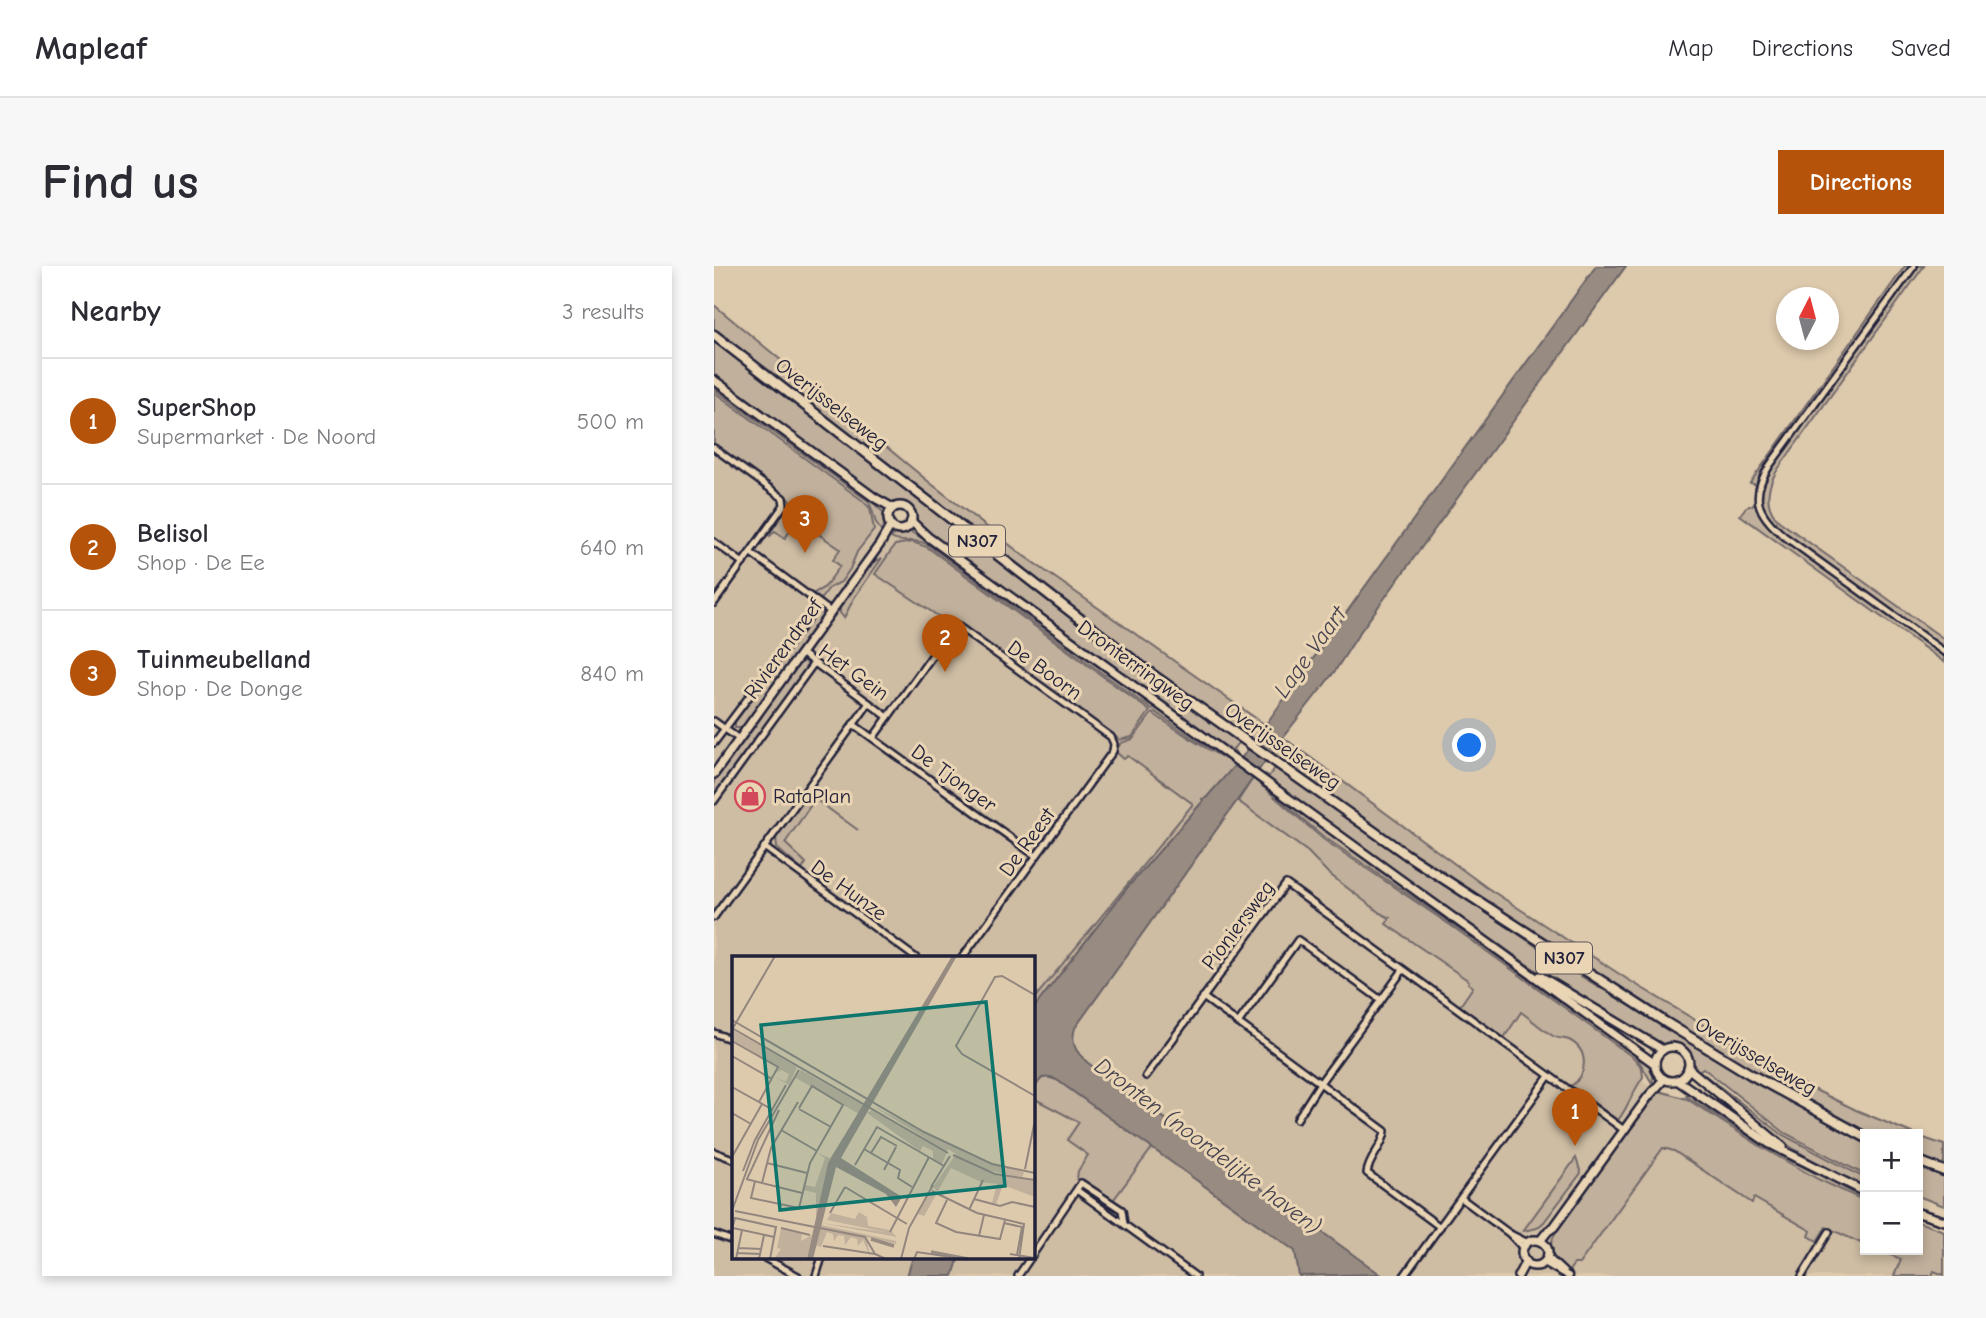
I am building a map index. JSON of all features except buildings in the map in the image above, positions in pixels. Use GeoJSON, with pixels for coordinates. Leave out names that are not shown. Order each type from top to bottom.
{"type":"FeatureCollection","features":[{"type":"Feature","properties":{"kind":"highway","name":"Overijsselseweg"},"geometry":{"type":"LineString","coordinates":[[714,335],[1146,670],[1274,762],[1408,855],[1653,1015],[1749,1074],[1860,1134]]}},
{"type":"Feature","properties":{"kind":"highway"},"geometry":{"type":"LineString","coordinates":[[1923,1163],[1944,1171]]}},
{"type":"Feature","properties":{"kind":"main road"},"geometry":{"type":"LineString","coordinates":[[714,380],[891,510]]}},
{"type":"Feature","properties":{"kind":"main road"},"geometry":{"type":"LineString","coordinates":[[900,505],[907,508],[911,514],[910,524],[901,530],[892,527],[888,519],[891,510],[900,505]]}},
{"type":"Feature","properties":{"kind":"main road","name":"Dronterringweg"},"geometry":{"type":"LineString","coordinates":[[910,524],[1655,1064]]}},
{"type":"Feature","properties":{"kind":"main road","name":"Rivierendreef"},"geometry":{"type":"LineString","coordinates":[[714,774],[892,527]]}},
{"type":"Feature","properties":{"kind":"main road","name":"Dronterringweg"},"geometry":{"type":"LineString","coordinates":[[1527,970],[1555,984],[1663,1050]]}},
{"type":"Feature","properties":{"kind":"main road"},"geometry":{"type":"LineString","coordinates":[[1662,1077],[1655,1064],[1657,1056],[1670,1047],[1681,1050],[1687,1056],[1688,1068],[1677,1080]]}},
{"type":"Feature","properties":{"kind":"main road"},"geometry":{"type":"LineString","coordinates":[[1688,1068],[1789,1152]]}},
{"type":"Feature","properties":{"kind":"main road"},"geometry":{"type":"LineString","coordinates":[[1662,1077],[1677,1080],[1748,1130],[1860,1189]]}},
{"type":"Feature","properties":{"kind":"main road"},"geometry":{"type":"LineString","coordinates":[[1528,1263],[1536,1265],[1546,1259],[1543,1243],[1548,1231],[1554,1227],[1662,1077]]}},
{"type":"Feature","properties":{"kind":"main road"},"geometry":{"type":"LineString","coordinates":[[1923,1215],[1944,1221]]}},
{"type":"Feature","properties":{"kind":"main road"},"geometry":{"type":"LineString","coordinates":[[1519,1276],[1528,1263],[1526,1246],[1543,1243]]}},
{"type":"Feature","properties":{"kind":"street"},"geometry":{"type":"LineString","coordinates":[[1914,266],[1762,477],[1758,501],[1761,512],[1784,536],[1944,652]]}},
{"type":"Feature","properties":{"kind":"street"},"geometry":{"type":"LineString","coordinates":[[714,448],[785,502],[714,603]]}},
{"type":"Feature","properties":{"kind":"street"},"geometry":{"type":"LineString","coordinates":[[714,542],[743,563]]}},
{"type":"Feature","properties":{"kind":"street"},"geometry":{"type":"LineString","coordinates":[[751,553],[831,612]]}},
{"type":"Feature","properties":{"kind":"street"},"geometry":{"type":"LineString","coordinates":[[714,743],[819,604]]}},
{"type":"Feature","properties":{"kind":"street","name":"De Boorn"},"geometry":{"type":"LineString","coordinates":[[888,717],[954,624],[1111,737],[1114,744]]}},
{"type":"Feature","properties":{"kind":"street","name":"Het Gein"},"geometry":{"type":"LineString","coordinates":[[801,653],[888,717]]}},
{"type":"Feature","properties":{"kind":"street"},"geometry":{"type":"LineString","coordinates":[[714,801],[814,663]]}},
{"type":"Feature","properties":{"kind":"street"},"geometry":{"type":"LineString","coordinates":[[714,917],[869,703]]}},
{"type":"Feature","properties":{"kind":"street"},"geometry":{"type":"LineString","coordinates":[[873,738],[888,717]]}},
{"type":"Feature","properties":{"kind":"street"},"geometry":{"type":"LineString","coordinates":[[714,721],[739,739]]}},
{"type":"Feature","properties":{"kind":"street","name":"De Tjonger"},"geometry":{"type":"LineString","coordinates":[[853,724],[1035,856]]}},
{"type":"Feature","properties":{"kind":"street","name":"De Reest"},"geometry":{"type":"LineString","coordinates":[[963,956],[1113,751],[1114,744]]}},
{"type":"Feature","properties":{"kind":"street","name":"De Hunze"},"geometry":{"type":"LineString","coordinates":[[764,847],[915,956]]}},
{"type":"Feature","properties":{"kind":"street","name":"Pioniersweg"},"geometry":{"type":"LineString","coordinates":[[1146,1076],[1286,884],[1624,1130]]}},
{"type":"Feature","properties":{"kind":"street"},"geometry":{"type":"LineString","coordinates":[[1238,1023],[1298,940],[1381,1000]]}},
{"type":"Feature","properties":{"kind":"street"},"geometry":{"type":"LineString","coordinates":[[1297,1119],[1320,1083],[1403,970]]}},
{"type":"Feature","properties":{"kind":"street","name":"Pioniersweg"},"geometry":{"type":"LineString","coordinates":[[1203,997],[1385,1131],[1384,1138],[1368,1165],[1367,1173],[1440,1227]]}},
{"type":"Feature","properties":{"kind":"street"},"geometry":{"type":"LineString","coordinates":[[714,1033],[732,1040]]}},
{"type":"Feature","properties":{"kind":"street"},"geometry":{"type":"LineString","coordinates":[[1404,1276],[1549,1076]]}},
{"type":"Feature","properties":{"kind":"street"},"geometry":{"type":"LineString","coordinates":[[714,1152],[732,1159]]}},
{"type":"Feature","properties":{"kind":"street"},"geometry":{"type":"LineString","coordinates":[[1034,1253],[1081,1183],[1122,1210],[1124,1224]]}},
{"type":"Feature","properties":{"kind":"street"},"geometry":{"type":"LineString","coordinates":[[1078,1191],[1195,1276]]}},
{"type":"Feature","properties":{"kind":"street"},"geometry":{"type":"LineString","coordinates":[[1461,1198],[1526,1246]]}},
{"type":"Feature","properties":{"kind":"street"},"geometry":{"type":"LineString","coordinates":[[1802,1276],[1829,1232]]}},
{"type":"Feature","properties":{"kind":"street"},"geometry":{"type":"LineString","coordinates":[[714,1234],[732,1241]]}},
{"type":"Feature","properties":{"kind":"street"},"geometry":{"type":"LineString","coordinates":[[765,1258],[798,1276]]}},
{"type":"Feature","properties":{"kind":"street"},"geometry":{"type":"LineString","coordinates":[[816,1276],[822,1258]]}},
{"type":"Feature","properties":{"kind":"street"},"geometry":{"type":"LineString","coordinates":[[1018,1276],[1031,1258]]}},
{"type":"Feature","properties":{"kind":"street"},"geometry":{"type":"LineString","coordinates":[[1546,1259],[1566,1275]]}},
{"type":"Feature","properties":{"kind":"shaded area"},"geometry":{"type":"Polygon","coordinates":[[[1596,266],[1626,266],[1360,632],[1335,671],[1276,746],[1075,1028],[1075,1047],[1088,1063],[1380,1274],[1299,1276],[1295,1251],[1057,1080],[1051,1077],[1042,1078],[1034,1088],[1034,1008],[1128,887],[1202,799],[1206,798],[1243,756],[1596,266]]]}},
{"type":"Feature","properties":{"kind":"shaded area"},"geometry":{"type":"Polygon","coordinates":[[[1905,266],[1912,266],[1760,475],[1757,485],[1750,483],[1905,266]]]}},
{"type":"Feature","properties":{"kind":"shaded area"},"geometry":{"type":"Polygon","coordinates":[[[1917,266],[1924,266],[1778,469],[1768,496],[1771,509],[1779,521],[1944,639],[1944,649],[1784,532],[1766,514],[1761,501],[1764,477],[1917,266]]]}},
{"type":"Feature","properties":{"kind":"shaded area"},"geometry":{"type":"Polygon","coordinates":[[[714,305],[929,482],[1024,556],[1264,724],[1253,742],[986,543],[955,516],[714,330],[714,305]]]}},
{"type":"Feature","properties":{"kind":"shaded area"},"geometry":{"type":"Polygon","coordinates":[[[714,339],[1047,600],[1239,742],[1233,749],[1235,755],[930,534],[916,522],[909,506],[889,502],[870,490],[714,377],[714,339]]]}},
{"type":"Feature","properties":{"kind":"shaded area"},"geometry":{"type":"Polygon","coordinates":[[[714,384],[865,495],[884,513],[886,526],[883,531],[877,526],[868,501],[714,389],[714,384]]]}},
{"type":"Feature","properties":{"kind":"shaded area"},"geometry":{"type":"Polygon","coordinates":[[[714,392],[870,508],[874,530],[857,552],[841,582],[829,588],[820,600],[814,593],[825,587],[840,566],[833,560],[840,549],[798,520],[785,538],[775,531],[769,535],[791,501],[714,445],[714,392]]]}},
{"type":"Feature","properties":{"kind":"shaded area"},"geometry":{"type":"Polygon","coordinates":[[[714,400],[1630,1073],[1679,1107],[1860,1205],[1860,1255],[1923,1255],[1923,1249],[1944,1244],[1944,1276],[714,1276],[714,400]]]}},
{"type":"Feature","properties":{"kind":"shaded area"},"geometry":{"type":"Polygon","coordinates":[[[1756,504],[1770,526],[1781,536],[1944,654],[1944,662],[1740,515],[1746,507],[1756,504]]]}},
{"type":"Feature","properties":{"kind":"shaded area"},"geometry":{"type":"Polygon","coordinates":[[[909,531],[932,544],[1225,755],[1198,742],[1144,704],[928,545],[891,538],[895,533],[909,531]]]}},
{"type":"Feature","properties":{"kind":"shaded area"},"geometry":{"type":"Polygon","coordinates":[[[912,542],[927,547],[1150,711],[1132,737],[1120,740],[954,620],[950,624],[875,574],[895,545],[912,542]]]}},
{"type":"Feature","properties":{"kind":"shaded area"},"geometry":{"type":"Polygon","coordinates":[[[882,558],[854,598],[844,618],[840,613],[840,605],[870,564],[882,558]]]}},
{"type":"Feature","properties":{"kind":"shaded area"},"geometry":{"type":"Polygon","coordinates":[[[818,608],[823,611],[823,618],[743,728],[735,728],[735,722],[818,608]]]}},
{"type":"Feature","properties":{"kind":"shaded area"},"geometry":{"type":"Polygon","coordinates":[[[804,661],[809,665],[714,797],[714,781],[797,666],[804,661]]]}},
{"type":"Feature","properties":{"kind":"shaded area"},"geometry":{"type":"Polygon","coordinates":[[[1152,713],[1236,765],[1128,887],[1034,1008],[1034,999],[1193,804],[1128,756],[1124,759],[1117,753],[1121,743],[1133,739],[1152,713]]]}},
{"type":"Feature","properties":{"kind":"shaded area"},"geometry":{"type":"Polygon","coordinates":[[[1284,738],[1486,887],[1627,979],[1795,1080],[1902,1129],[1860,1130],[1746,1068],[1459,885],[1269,756],[1284,738]]]}},
{"type":"Feature","properties":{"kind":"shaded area"},"geometry":{"type":"Polygon","coordinates":[[[1275,768],[1574,972],[1790,1102],[1860,1138],[1860,1172],[1785,1133],[1703,1068],[1697,1072],[1684,1049],[1675,1045],[1657,1044],[1528,965],[1263,776],[1269,776],[1275,768]]]}},
{"type":"Feature","properties":{"kind":"shaded area"},"geometry":{"type":"Polygon","coordinates":[[[1253,778],[1323,839],[1456,929],[1634,1058],[1642,1068],[1643,1077],[1619,1119],[1571,1086],[1581,1076],[1584,1063],[1576,1044],[1553,1036],[1521,1012],[1504,1038],[1460,1006],[1473,987],[1469,981],[1386,924],[1390,918],[1328,873],[1308,852],[1238,801],[1253,778]]]}},
{"type":"Feature","properties":{"kind":"shaded area"},"geometry":{"type":"Polygon","coordinates":[[[1268,786],[1649,1062],[1654,1074],[1652,1083],[1636,1056],[1465,933],[1324,837],[1281,801],[1268,786]]]}},
{"type":"Feature","properties":{"kind":"shaded area"},"geometry":{"type":"Polygon","coordinates":[[[807,793],[858,830],[815,799],[785,843],[806,863],[802,870],[777,848],[776,837],[807,793]]]}},
{"type":"Feature","properties":{"kind":"shaded area"},"geometry":{"type":"Polygon","coordinates":[[[1701,1072],[1783,1135],[1860,1175],[1860,1186],[1783,1142],[1699,1074],[1701,1072]]]}},
{"type":"Feature","properties":{"kind":"shaded area"},"geometry":{"type":"Polygon","coordinates":[[[1046,1077],[1057,1080],[1152,1148],[1111,1203],[1077,1179],[1078,1171],[1088,1155],[1067,1140],[1079,1122],[1034,1099],[1035,1084],[1046,1077]]]}},
{"type":"Feature","properties":{"kind":"shaded area"},"geometry":{"type":"Polygon","coordinates":[[[1688,1090],[1774,1146],[1860,1192],[1860,1196],[1768,1149],[1686,1096],[1688,1090]]]}},
{"type":"Feature","properties":{"kind":"shaded area"},"geometry":{"type":"Polygon","coordinates":[[[1659,1091],[1687,1099],[1763,1148],[1860,1199],[1860,1243],[1826,1227],[1817,1241],[1809,1236],[1811,1231],[1754,1198],[1752,1203],[1674,1151],[1663,1148],[1579,1264],[1574,1264],[1568,1272],[1555,1258],[1551,1247],[1554,1235],[1659,1091]]]}},
{"type":"Feature","properties":{"kind":"shaded area"},"geometry":{"type":"Polygon","coordinates":[[[1923,1138],[1944,1145],[1944,1168],[1923,1159],[1923,1138]]]}},
{"type":"Feature","properties":{"kind":"shaded area"},"geometry":{"type":"Polygon","coordinates":[[[1576,1158],[1581,1173],[1544,1222],[1537,1228],[1523,1231],[1576,1158]]]}},
{"type":"Feature","properties":{"kind":"shaded area"},"geometry":{"type":"Polygon","coordinates":[[[1923,1167],[1944,1176],[1944,1206],[1923,1198],[1923,1167]]]}},
{"type":"Feature","properties":{"kind":"shaded area"},"geometry":{"type":"Polygon","coordinates":[[[1923,1224],[1944,1231],[1944,1275],[1934,1271],[1932,1276],[1894,1276],[1901,1259],[1891,1255],[1923,1255],[1923,1224]]]}},
{"type":"Feature","properties":{"kind":"shaded area"},"geometry":{"type":"Polygon","coordinates":[[[913,1258],[959,1258],[953,1276],[907,1276],[913,1258]]]}},
{"type":"Feature","properties":{"kind":"place","name":"Tuinmeubelland"},"geometry":{"type":"Point","coordinates":[805,553]}},
{"type":"Feature","properties":{"kind":"place","name":"Belisol"},"geometry":{"type":"Point","coordinates":[945,672]}},
{"type":"Feature","properties":{"kind":"place","name":"RataPlan"},"geometry":{"type":"Point","coordinates":[750,796]}},
{"type":"Feature","properties":{"kind":"place","name":"SuperShop"},"geometry":{"type":"Point","coordinates":[1575,1146]}},
{"type":"Feature","properties":{"kind":"water label","name":"Lage Vaart"},"geometry":{"type":"Point","coordinates":[1310,652]}},
{"type":"Feature","properties":{"kind":"water label","name":"Dronten (noordelijke haven)"},"geometry":{"type":"Point","coordinates":[1208,1146]}}]}
